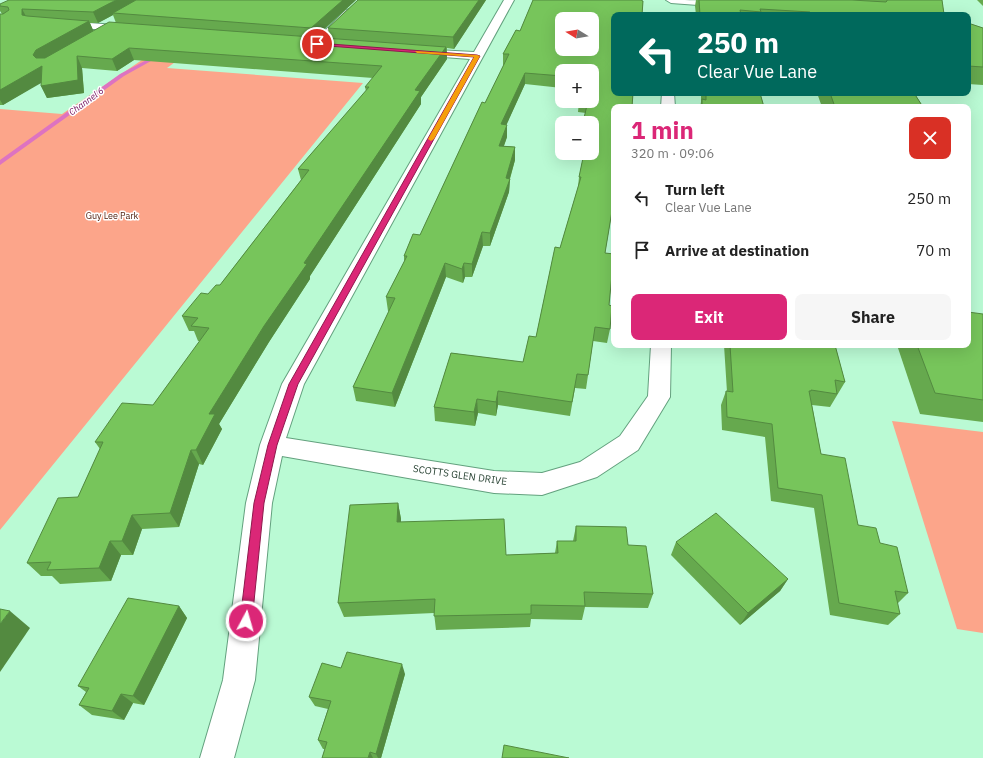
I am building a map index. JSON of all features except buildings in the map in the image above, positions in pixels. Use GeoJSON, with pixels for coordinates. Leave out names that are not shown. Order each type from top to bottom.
{"type":"FeatureCollection","features":[{"type":"Feature","properties":{"kind":"street"},"geometry":{"type":"LineString","coordinates":[[216,758],[239,680],[259,503],[272,445],[293,384],[509,0]]}},
{"type":"Feature","properties":{"kind":"street"},"geometry":{"type":"LineString","coordinates":[[332,45],[313,44],[360,3]]}},
{"type":"Feature","properties":{"kind":"street"},"geometry":{"type":"LineString","coordinates":[[671,3],[732,4]]}},
{"type":"Feature","properties":{"kind":"street"},"geometry":{"type":"LineString","coordinates":[[92,39],[119,17]]}},
{"type":"Feature","properties":{"kind":"street"},"geometry":{"type":"LineString","coordinates":[[50,24],[141,30]]}},
{"type":"Feature","properties":{"kind":"street"},"geometry":{"type":"LineString","coordinates":[[408,51],[477,56]]}},
{"type":"Feature","properties":{"kind":"street","name":"SCOTTS GLEN DRIVE"},"geometry":{"type":"LineString","coordinates":[[272,445],[494,482],[542,484],[588,470],[629,443],[659,397],[661,348]]}},
{"type":"Feature","properties":{"kind":"green space","name":"Guy Lee Park"},"geometry":{"type":"Polygon","coordinates":[[[173,39],[189,52],[167,68],[363,83],[0,530],[0,109],[62,114],[173,39]]]}},
{"type":"Feature","properties":{"kind":"green space"},"geometry":{"type":"Polygon","coordinates":[[[892,421],[983,432],[983,633],[957,629],[892,421]]]}},
{"type":"Feature","properties":{"kind":"waterway","name":"Channel 6"},"geometry":{"type":"LineString","coordinates":[[0,163],[122,75],[158,56]]}},
{"type":"Feature","properties":{"kind":"slow traffic"},"geometry":{"type":"LineString","coordinates":[[417,52],[477,56],[431,139]]}},
{"type":"Feature","properties":{"kind":"route"},"geometry":{"type":"LineString","coordinates":[[246,621],[259,503],[272,445],[293,384],[477,56],[317,44]]}}]}
